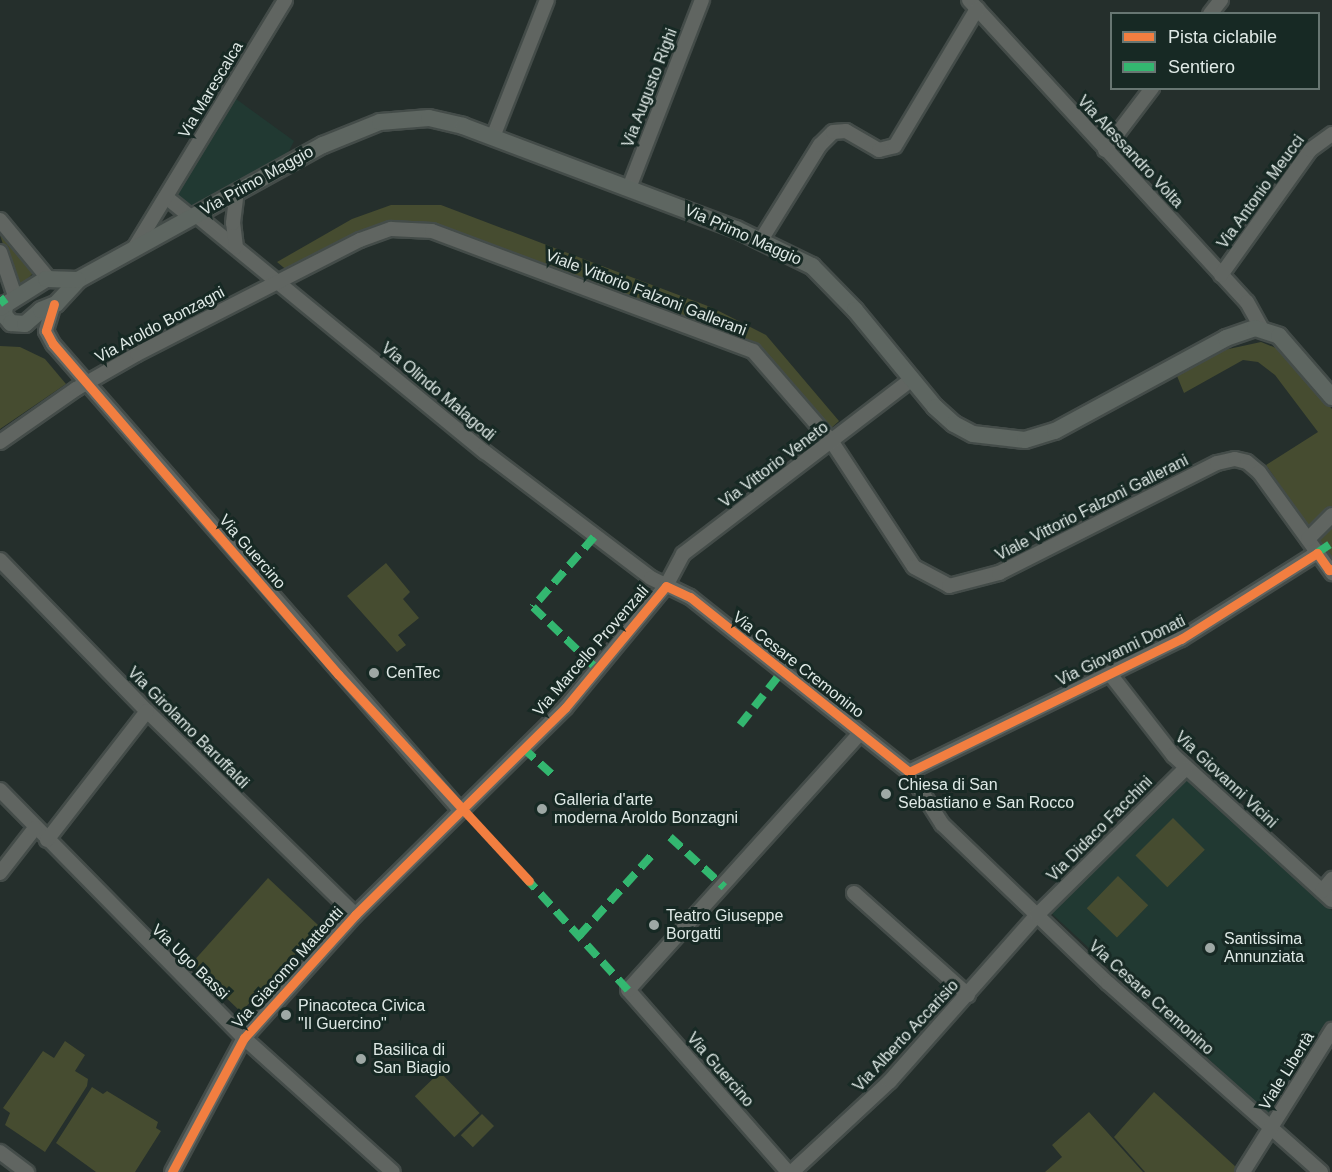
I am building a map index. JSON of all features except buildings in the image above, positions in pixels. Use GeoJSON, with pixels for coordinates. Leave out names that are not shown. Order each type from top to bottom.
{"type":"FeatureCollection","features":[{"type":"Feature","properties":{"kind":"main road","name":"Via Primo Maggio"},"geometry":{"type":"LineString","coordinates":[[56,289],[78,280],[339,138],[393,119],[439,120],[493,136],[761,240],[821,273],[944,416],[963,429],[994,439],[1025,440],[1079,420],[1235,334],[1262,329]]}},
{"type":"Feature","properties":{"kind":"main road"},"geometry":{"type":"LineString","coordinates":[[56,289],[41,309],[13,326],[6,318],[7,303],[56,289]]}},
{"type":"Feature","properties":{"kind":"main road"},"geometry":{"type":"LineString","coordinates":[[1262,329],[1279,336],[1332,397]]}},
{"type":"Feature","properties":{"kind":"street","name":"Via Marescalca"},"geometry":{"type":"LineString","coordinates":[[135,247],[285,0]]}},
{"type":"Feature","properties":{"kind":"street"},"geometry":{"type":"LineString","coordinates":[[493,136],[547,0]]}},
{"type":"Feature","properties":{"kind":"street","name":"Via Augusto Righi"},"geometry":{"type":"LineString","coordinates":[[629,188],[702,0]]}},
{"type":"Feature","properties":{"kind":"street"},"geometry":{"type":"LineString","coordinates":[[1212,12],[1221,0]]}},
{"type":"Feature","properties":{"kind":"street"},"geometry":{"type":"LineString","coordinates":[[761,240],[820,145],[833,132],[846,131],[879,150],[895,146],[973,5]]}},
{"type":"Feature","properties":{"kind":"street","name":"Via Alessandro Volta"},"geometry":{"type":"LineString","coordinates":[[973,5],[1255,313],[1262,329]]}},
{"type":"Feature","properties":{"kind":"street"},"geometry":{"type":"LineString","coordinates":[[1105,150],[1150,90]]}},
{"type":"Feature","properties":{"kind":"street","name":"Via Antonio Meucci"},"geometry":{"type":"LineString","coordinates":[[1221,275],[1310,150],[1332,134]]}},
{"type":"Feature","properties":{"kind":"street"},"geometry":{"type":"LineString","coordinates":[[236,247],[233,223],[237,192]]}},
{"type":"Feature","properties":{"kind":"street"},"geometry":{"type":"LineString","coordinates":[[166,197],[193,216]]}},
{"type":"Feature","properties":{"kind":"street","name":"Via Olindo Malagodi"},"geometry":{"type":"LineString","coordinates":[[193,216],[236,247],[485,452],[594,537],[666,586]]}},
{"type":"Feature","properties":{"kind":"street"},"geometry":{"type":"LineString","coordinates":[[0,220],[56,289],[46,331],[13,326]]}},
{"type":"Feature","properties":{"kind":"street","name":"Viale Vittorio Falzoni Gallerani"},"geometry":{"type":"LineString","coordinates":[[278,282],[360,240],[391,229],[432,231],[753,351],[832,442],[914,567],[949,586],[999,573],[1228,459],[1253,466],[1308,539]]}},
{"type":"Feature","properties":{"kind":"street"},"geometry":{"type":"LineString","coordinates":[[0,252],[7,303]]}},
{"type":"Feature","properties":{"kind":"street","name":"Via Aroldo Bonzagni"},"geometry":{"type":"LineString","coordinates":[[0,442],[88,382],[278,282]]}},
{"type":"Feature","properties":{"kind":"street","name":"Via Guercino"},"geometry":{"type":"LineString","coordinates":[[46,331],[460,810]]}},
{"type":"Feature","properties":{"kind":"street","name":"Via Vittorio Veneto"},"geometry":{"type":"LineString","coordinates":[[666,586],[683,554],[912,379]]}},
{"type":"Feature","properties":{"kind":"street"},"geometry":{"type":"LineString","coordinates":[[1331,571],[1308,539],[1332,515]]}},
{"type":"Feature","properties":{"kind":"street","name":"Via Giovanni Donati"},"geometry":{"type":"LineString","coordinates":[[909,772],[1206,625],[1317,553]]}},
{"type":"Feature","properties":{"kind":"street","name":"Via Girolamo Baruffaldi"},"geometry":{"type":"LineString","coordinates":[[0,560],[147,711],[355,915]]}},
{"type":"Feature","properties":{"kind":"street","name":"Via Cesare Cremonino"},"geometry":{"type":"LineString","coordinates":[[666,586],[690,597],[909,772],[942,824],[1037,915],[1322,1172]]}},
{"type":"Feature","properties":{"kind":"street","name":"Via Marcello Provenzali"},"geometry":{"type":"LineString","coordinates":[[460,810],[565,708],[666,586]]}},
{"type":"Feature","properties":{"kind":"street","name":"Via Giovanni Vicini"},"geometry":{"type":"LineString","coordinates":[[1110,674],[1148,727],[1186,768],[1327,896]]}},
{"type":"Feature","properties":{"kind":"street"},"geometry":{"type":"LineString","coordinates":[[46,840],[147,711]]}},
{"type":"Feature","properties":{"kind":"street","name":"Via Guercino"},"geometry":{"type":"LineString","coordinates":[[790,1172],[628,990],[860,733]]}},
{"type":"Feature","properties":{"kind":"street","name":"Via Didaco Facchini"},"geometry":{"type":"LineString","coordinates":[[1037,915],[1186,768]]}},
{"type":"Feature","properties":{"kind":"street","name":"Via Ugo Bassi"},"geometry":{"type":"LineString","coordinates":[[0,790],[46,840],[244,1038],[393,1172]]}},
{"type":"Feature","properties":{"kind":"street","name":"Via Giacomo Matteotti"},"geometry":{"type":"LineString","coordinates":[[172,1172],[244,1038],[355,915],[460,810]]}},
{"type":"Feature","properties":{"kind":"street"},"geometry":{"type":"LineString","coordinates":[[0,873],[35,828]]}},
{"type":"Feature","properties":{"kind":"street"},"geometry":{"type":"LineString","coordinates":[[1327,896],[1332,879]]}},
{"type":"Feature","properties":{"kind":"street"},"geometry":{"type":"LineString","coordinates":[[854,892],[968,994]]}},
{"type":"Feature","properties":{"kind":"street","name":"Via Alberto Accarisio"},"geometry":{"type":"LineString","coordinates":[[790,1172],[890,1081],[1037,915]]}},
{"type":"Feature","properties":{"kind":"street","name":"Viale Libertà"},"geometry":{"type":"LineString","coordinates":[[1244,1172],[1332,1030]]}},
{"type":"Feature","properties":{"kind":"street"},"geometry":{"type":"LineString","coordinates":[[1180,1036],[1179,1040],[1272,1127]]}},
{"type":"Feature","properties":{"kind":"street"},"geometry":{"type":"LineString","coordinates":[[0,1152],[27,1172]]}},
{"type":"Feature","properties":{"kind":"shaded area"},"geometry":{"type":"Polygon","coordinates":[[[232,96],[294,141],[286,157],[191,208],[172,194],[232,96]]]}},
{"type":"Feature","properties":{"kind":"shaded area"},"geometry":{"type":"Polygon","coordinates":[[[391,205],[441,205],[713,308],[766,335],[839,421],[828,431],[758,351],[706,326],[434,223],[384,223],[361,231],[289,272],[277,262],[352,219],[391,205]]]}},
{"type":"Feature","properties":{"kind":"shaded area"},"geometry":{"type":"Polygon","coordinates":[[[0,235],[34,272],[23,284],[16,284],[0,235]]]}},
{"type":"Feature","properties":{"kind":"shaded area"},"geometry":{"type":"Polygon","coordinates":[[[1261,342],[1276,348],[1332,409],[1332,560],[1266,465],[1318,432],[1275,375],[1258,362],[1243,360],[1184,393],[1177,376],[1224,350],[1261,342]]]}},
{"type":"Feature","properties":{"kind":"shaded area"},"geometry":{"type":"Polygon","coordinates":[[[0,346],[20,347],[45,359],[66,384],[0,429],[0,346]]]}},
{"type":"Feature","properties":{"kind":"shaded area"},"geometry":{"type":"Polygon","coordinates":[[[386,563],[410,592],[403,599],[419,618],[398,635],[406,645],[397,652],[347,596],[386,563]]]}},
{"type":"Feature","properties":{"kind":"shaded area","name":"Santissima Annunziata"},"geometry":{"type":"Polygon","coordinates":[[[1184,772],[1332,911],[1332,1035],[1321,1029],[1268,1114],[1049,911],[1184,772]]]}},
{"type":"Feature","properties":{"kind":"shaded area"},"geometry":{"type":"Polygon","coordinates":[[[1173,818],[1205,850],[1167,887],[1136,855],[1173,818]]]}},
{"type":"Feature","properties":{"kind":"shaded area"},"geometry":{"type":"Polygon","coordinates":[[[1118,876],[1148,905],[1117,938],[1087,908],[1118,876]]]}},
{"type":"Feature","properties":{"kind":"shaded area"},"geometry":{"type":"Polygon","coordinates":[[[268,878],[318,925],[316,932],[241,1012],[191,964],[268,878]]]}},
{"type":"Feature","properties":{"kind":"shaded area"},"geometry":{"type":"Polygon","coordinates":[[[65,1041],[85,1055],[75,1071],[88,1079],[87,1086],[45,1152],[5,1125],[10,1113],[3,1108],[43,1051],[54,1058],[65,1041]]]}},
{"type":"Feature","properties":{"kind":"shaded area"},"geometry":{"type":"Polygon","coordinates":[[[440,1072],[480,1113],[454,1137],[415,1096],[440,1072]]]}},
{"type":"Feature","properties":{"kind":"shaded area"},"geometry":{"type":"Polygon","coordinates":[[[92,1087],[103,1094],[107,1091],[158,1122],[156,1128],[161,1131],[135,1172],[96,1172],[56,1143],[92,1087]]]}},
{"type":"Feature","properties":{"kind":"shaded area"},"geometry":{"type":"Polygon","coordinates":[[[1154,1092],[1237,1168],[1234,1172],[1145,1172],[1114,1137],[1154,1092]]]}},
{"type":"Feature","properties":{"kind":"shaded area"},"geometry":{"type":"Polygon","coordinates":[[[1089,1112],[1143,1172],[1045,1172],[1062,1157],[1052,1145],[1089,1112]]]}},
{"type":"Feature","properties":{"kind":"shaded area"},"geometry":{"type":"Polygon","coordinates":[[[482,1114],[494,1126],[473,1147],[461,1135],[482,1114]]]}},
{"type":"Feature","properties":{"kind":"marked path"},"geometry":{"type":"LineString","coordinates":[[0,297],[5,304]]}},
{"type":"Feature","properties":{"kind":"marked path"},"geometry":{"type":"LineString","coordinates":[[594,537],[533,607],[598,670]]}},
{"type":"Feature","properties":{"kind":"marked path"},"geometry":{"type":"LineString","coordinates":[[1317,553],[1332,543]]}},
{"type":"Feature","properties":{"kind":"marked path"},"geometry":{"type":"LineString","coordinates":[[740,725],[777,678]]}},
{"type":"Feature","properties":{"kind":"marked path"},"geometry":{"type":"LineString","coordinates":[[523,748],[556,778]]}},
{"type":"Feature","properties":{"kind":"marked path"},"geometry":{"type":"LineString","coordinates":[[670,837],[724,887]]}},
{"type":"Feature","properties":{"kind":"marked path"},"geometry":{"type":"LineString","coordinates":[[579,936],[651,856]]}},
{"type":"Feature","properties":{"kind":"marked path"},"geometry":{"type":"LineString","coordinates":[[525,877],[628,990]]}},
{"type":"Feature","properties":{"kind":"cycle path"},"geometry":{"type":"LineString","coordinates":[[54,304],[46,331],[53,344],[339,675],[529,881]]}},
{"type":"Feature","properties":{"kind":"cycle path"},"geometry":{"type":"LineString","coordinates":[[172,1172],[244,1038],[355,915],[565,708],[666,586],[690,597],[909,772],[1181,639],[1317,553],[1329,570],[1332,569]]}},
{"type":"Feature","properties":{"kind":"place","name":"CenTec"},"geometry":{"type":"Point","coordinates":[374,673]}},
{"type":"Feature","properties":{"kind":"place","name":"Chiesa di San Sebastiano e San Rocco"},"geometry":{"type":"Point","coordinates":[886,794]}},
{"type":"Feature","properties":{"kind":"place","name":"Galleria d'arte moderna Aroldo Bonzagni"},"geometry":{"type":"Point","coordinates":[542,809]}},
{"type":"Feature","properties":{"kind":"place","name":"Teatro Giuseppe Borgatti"},"geometry":{"type":"Point","coordinates":[654,925]}},
{"type":"Feature","properties":{"kind":"place","name":"Santissima Annunziata"},"geometry":{"type":"Point","coordinates":[1210,948]}},
{"type":"Feature","properties":{"kind":"place","name":"Pinacoteca Civica \"Il Guercino\""},"geometry":{"type":"Point","coordinates":[286,1015]}},
{"type":"Feature","properties":{"kind":"place","name":"Basilica di San Biagio"},"geometry":{"type":"Point","coordinates":[361,1059]}}]}
